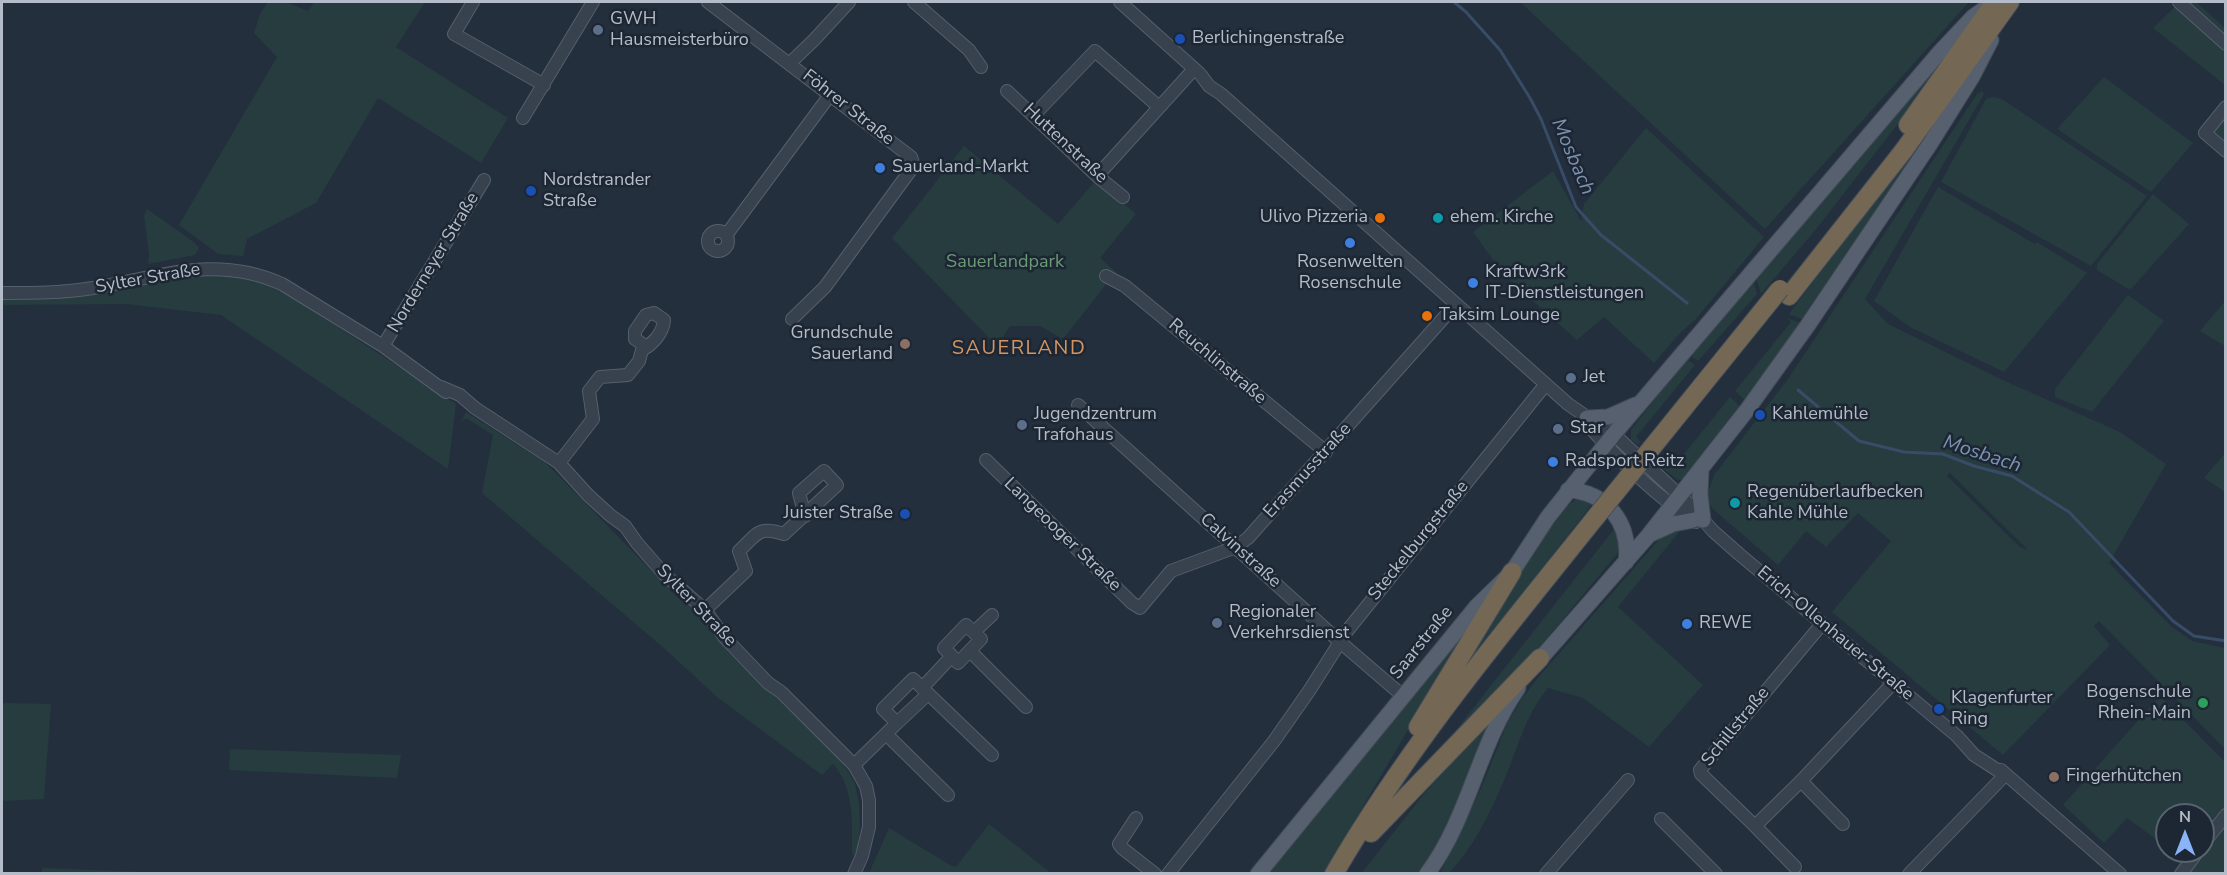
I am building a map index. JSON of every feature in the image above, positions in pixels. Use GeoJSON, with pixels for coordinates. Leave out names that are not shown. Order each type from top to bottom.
{"type":"FeatureCollection","features":[{"type":"Feature","properties":{"kind":"highway"},"geometry":{"type":"LineString","coordinates":[[1334,873],[1392,781],[1464,682],[1599,522],[1785,292],[1995,2]]}},
{"type":"Feature","properties":{"kind":"highway"},"geometry":{"type":"LineString","coordinates":[[1785,292],[1855,214],[1938,104],[2010,2]]}},
{"type":"Feature","properties":{"kind":"highway"},"geometry":{"type":"LineString","coordinates":[[1347,873],[1402,787],[1599,522]]}},
{"type":"Feature","properties":{"kind":"highway"},"geometry":{"type":"LineString","coordinates":[[1392,781],[1417,730],[1512,572]]}},
{"type":"Feature","properties":{"kind":"highway"},"geometry":{"type":"LineString","coordinates":[[1371,833],[1540,658]]}},
{"type":"Feature","properties":{"kind":"main road","name":"Saarstraße"},"geometry":{"type":"LineString","coordinates":[[1258,873],[1484,599],[1512,572],[1568,490],[1642,400],[1939,53],[1973,17],[1995,2]]}},
{"type":"Feature","properties":{"kind":"main road"},"geometry":{"type":"LineString","coordinates":[[1433,872],[1454,828],[1489,740],[1512,697],[1540,658],[1626,562],[1701,470],[1808,325],[1930,144],[1972,77],[2010,2]]}},
{"type":"Feature","properties":{"kind":"main road"},"geometry":{"type":"LineString","coordinates":[[1582,415],[1608,417],[1642,400]]}},
{"type":"Feature","properties":{"kind":"main road"},"geometry":{"type":"LineString","coordinates":[[1648,536],[1673,524],[1703,524],[1700,495],[1701,470]]}},
{"type":"Feature","properties":{"kind":"main road"},"geometry":{"type":"LineString","coordinates":[[1568,490],[1593,495],[1616,514],[1625,535],[1626,562]]}},
{"type":"Feature","properties":{"kind":"street"},"geometry":{"type":"LineString","coordinates":[[474,2],[454,34],[544,85]]}},
{"type":"Feature","properties":{"kind":"street","name":"Föhrer Straße"},"geometry":{"type":"LineString","coordinates":[[708,2],[911,157],[913,163],[902,183],[825,287],[792,319]]}},
{"type":"Feature","properties":{"kind":"street"},"geometry":{"type":"LineString","coordinates":[[790,63],[849,2]]}},
{"type":"Feature","properties":{"kind":"street"},"geometry":{"type":"LineString","coordinates":[[914,2],[969,50],[981,67]]}},
{"type":"Feature","properties":{"kind":"street","name":"Erich-Ollenhauer-Straße"},"geometry":{"type":"LineString","coordinates":[[1120,2],[1197,72],[1209,86],[1221,94],[1676,501],[1957,736],[1974,755],[2005,775],[2120,873]]}},
{"type":"Feature","properties":{"kind":"street"},"geometry":{"type":"LineString","coordinates":[[2179,2],[2226,44]]}},
{"type":"Feature","properties":{"kind":"street"},"geometry":{"type":"LineString","coordinates":[[523,118],[544,85],[588,3]]}},
{"type":"Feature","properties":{"kind":"street"},"geometry":{"type":"LineString","coordinates":[[1034,115],[1095,51],[1159,107]]}},
{"type":"Feature","properties":{"kind":"street"},"geometry":{"type":"LineString","coordinates":[[1097,176],[1159,107],[1197,72]]}},
{"type":"Feature","properties":{"kind":"street","name":"Huttenstraße"},"geometry":{"type":"LineString","coordinates":[[1007,91],[1097,176],[1123,196]]}},
{"type":"Feature","properties":{"kind":"street"},"geometry":{"type":"LineString","coordinates":[[727,234],[830,95]]}},
{"type":"Feature","properties":{"kind":"street"},"geometry":{"type":"LineString","coordinates":[[2226,107],[2205,134],[2226,152]]}},
{"type":"Feature","properties":{"kind":"street","name":"Norderneyer Straße"},"geometry":{"type":"LineString","coordinates":[[383,346],[484,180]]}},
{"type":"Feature","properties":{"kind":"street","name":"Sylter Straße"},"geometry":{"type":"LineString","coordinates":[[2,293],[58,292],[92,288],[191,269],[231,269],[265,276],[282,284],[383,346],[463,403],[475,408],[559,464],[621,530],[637,543],[664,574],[705,610],[726,638],[768,683],[781,692],[857,771]]}},
{"type":"Feature","properties":{"kind":"street","name":"Reuchlinstraße"},"geometry":{"type":"LineString","coordinates":[[1106,276],[1130,290],[1326,452]]}},
{"type":"Feature","properties":{"kind":"street","name":"Erasmusstraße"},"geometry":{"type":"LineString","coordinates":[[1140,608],[1171,571],[1181,565],[1236,547],[1248,538],[1456,304]]}},
{"type":"Feature","properties":{"kind":"street"},"geometry":{"type":"LineString","coordinates":[[559,464],[593,419],[589,391],[600,377],[628,375],[639,361],[642,350],[647,347]]}},
{"type":"Feature","properties":{"kind":"street","name":"Steckelburgstraße"},"geometry":{"type":"LineString","coordinates":[[1168,873],[1274,741],[1340,642],[1422,535],[1546,384]]}},
{"type":"Feature","properties":{"kind":"street","name":"Calvinstraße"},"geometry":{"type":"LineString","coordinates":[[1078,405],[1403,696]]}},
{"type":"Feature","properties":{"kind":"street","name":"Langeooger Straße"},"geometry":{"type":"LineString","coordinates":[[986,460],[1132,603],[1140,608]]}},
{"type":"Feature","properties":{"kind":"street"},"geometry":{"type":"LineString","coordinates":[[705,610],[746,571],[740,551],[761,530],[784,534],[804,516]]}},
{"type":"Feature","properties":{"kind":"street"},"geometry":{"type":"LineString","coordinates":[[974,633],[992,615]]}},
{"type":"Feature","properties":{"kind":"street","name":"Schillstraße"},"geometry":{"type":"LineString","coordinates":[[1795,867],[1701,774],[1700,770],[1822,624]]}},
{"type":"Feature","properties":{"kind":"street"},"geometry":{"type":"LineString","coordinates":[[966,625],[981,639],[969,651],[958,663],[944,648],[966,625]]}},
{"type":"Feature","properties":{"kind":"street"},"geometry":{"type":"LineString","coordinates":[[969,651],[1026,707]]}},
{"type":"Feature","properties":{"kind":"street"},"geometry":{"type":"LineString","coordinates":[[854,873],[862,856],[868,833],[869,809],[857,771],[952,656]]}},
{"type":"Feature","properties":{"kind":"street"},"geometry":{"type":"LineString","coordinates":[[897,723],[883,709],[914,679],[992,755]]}},
{"type":"Feature","properties":{"kind":"street"},"geometry":{"type":"LineString","coordinates":[[1755,826],[1801,781],[1893,683]]}},
{"type":"Feature","properties":{"kind":"street"},"geometry":{"type":"LineString","coordinates":[[886,734],[948,795]]}},
{"type":"Feature","properties":{"kind":"street"},"geometry":{"type":"LineString","coordinates":[[1909,873],[2005,775]]}},
{"type":"Feature","properties":{"kind":"street"},"geometry":{"type":"LineString","coordinates":[[1550,872],[1628,780]]}},
{"type":"Feature","properties":{"kind":"street"},"geometry":{"type":"LineString","coordinates":[[1801,781],[1843,824]]}},
{"type":"Feature","properties":{"kind":"street"},"geometry":{"type":"LineString","coordinates":[[2215,829],[2226,815]]}},
{"type":"Feature","properties":{"kind":"street"},"geometry":{"type":"LineString","coordinates":[[1136,818],[1119,844],[1155,873]]}},
{"type":"Feature","properties":{"kind":"street"},"geometry":{"type":"LineString","coordinates":[[1661,819],[1716,873]]}},
{"type":"Feature","properties":{"kind":"green space"},"geometry":{"type":"Polygon","coordinates":[[[268,2],[286,2],[308,11],[314,2],[425,2],[396,47],[508,118],[481,163],[378,98],[316,203],[247,239],[243,256],[218,254],[179,225],[277,57],[254,33],[260,14],[268,2]]]}},
{"type":"Feature","properties":{"kind":"green space"},"geometry":{"type":"Polygon","coordinates":[[[1520,2],[1969,2],[1765,229],[1520,2]]]}},
{"type":"Feature","properties":{"kind":"green space"},"geometry":{"type":"Polygon","coordinates":[[[2184,2],[2196,2],[2225,28],[2225,40],[2184,2]]]}},
{"type":"Feature","properties":{"kind":"green space"},"geometry":{"type":"Polygon","coordinates":[[[2178,4],[2225,48],[2225,85],[2153,28],[2178,4]]]}},
{"type":"Feature","properties":{"kind":"green space"},"geometry":{"type":"Polygon","coordinates":[[[1951,49],[1911,107],[1817,228],[1761,294],[1756,278],[1951,49]]]}},
{"type":"Feature","properties":{"kind":"green space"},"geometry":{"type":"Polygon","coordinates":[[[2104,77],[2193,143],[2151,192],[2057,129],[2104,77]]]}},
{"type":"Feature","properties":{"kind":"green space"},"geometry":{"type":"Polygon","coordinates":[[[1982,91],[1984,94],[1865,299],[1888,324],[2005,381],[2120,432],[2166,464],[2109,563],[2172,627],[2192,641],[2225,648],[2225,749],[2099,621],[2094,626],[2110,645],[2003,755],[1832,612],[1891,541],[1858,513],[1826,547],[1806,531],[1778,565],[1714,510],[1709,503],[1707,496],[1714,475],[1788,379],[1977,94],[1982,91]],[[1950,473],[1947,476],[2020,547],[2028,550],[1950,473]]]}},
{"type":"Feature","properties":{"kind":"green space"},"geometry":{"type":"Polygon","coordinates":[[[1993,97],[2002,99],[2147,196],[2091,266],[1941,182],[1986,99],[1993,97]]]}},
{"type":"Feature","properties":{"kind":"green space"},"geometry":{"type":"Polygon","coordinates":[[[1943,112],[1804,320],[1789,314],[1943,112]]]}},
{"type":"Feature","properties":{"kind":"green space"},"geometry":{"type":"Polygon","coordinates":[[[2225,117],[2225,147],[2211,134],[2225,117]]]}},
{"type":"Feature","properties":{"kind":"green space"},"geometry":{"type":"Polygon","coordinates":[[[1646,128],[1764,237],[1695,320],[1681,332],[1654,363],[1604,317],[1577,340],[1504,275],[1473,232],[1553,171],[1581,221],[1584,204],[1646,128]]]}},
{"type":"Feature","properties":{"kind":"green space","name":"Sauerlandpark"},"geometry":{"type":"Polygon","coordinates":[[[964,146],[1058,224],[1096,180],[1136,214],[1100,258],[1116,272],[1063,339],[1040,326],[1010,326],[997,346],[892,238],[964,146]]]}},
{"type":"Feature","properties":{"kind":"green space"},"geometry":{"type":"Polygon","coordinates":[[[1938,187],[2035,244],[2037,242],[2087,273],[2004,372],[1910,327],[1874,301],[1938,187]]]}},
{"type":"Feature","properties":{"kind":"green space"},"geometry":{"type":"Polygon","coordinates":[[[2153,194],[2189,224],[2130,290],[2097,270],[2097,264],[2153,194]]]}},
{"type":"Feature","properties":{"kind":"green space"},"geometry":{"type":"Polygon","coordinates":[[[147,209],[194,242],[199,248],[195,255],[148,264],[144,215],[147,209]]]}},
{"type":"Feature","properties":{"kind":"green space"},"geometry":{"type":"Polygon","coordinates":[[[188,274],[226,274],[269,282],[456,404],[448,469],[221,315],[126,304],[2,305],[2,300],[84,295],[188,274]]]}},
{"type":"Feature","properties":{"kind":"green space"},"geometry":{"type":"Polygon","coordinates":[[[1753,279],[1757,294],[1698,361],[1690,355],[1753,279]]]}},
{"type":"Feature","properties":{"kind":"green space"},"geometry":{"type":"Polygon","coordinates":[[[2128,295],[2164,321],[2092,412],[2055,397],[2055,389],[2128,295]]]}},
{"type":"Feature","properties":{"kind":"green space"},"geometry":{"type":"Polygon","coordinates":[[[2225,301],[2225,346],[2200,331],[2225,301]]]}},
{"type":"Feature","properties":{"kind":"green space"},"geometry":{"type":"Polygon","coordinates":[[[1787,318],[1803,324],[1745,400],[1735,391],[1791,322],[1787,318]]]}},
{"type":"Feature","properties":{"kind":"green space"},"geometry":{"type":"Polygon","coordinates":[[[1684,361],[1690,361],[1695,365],[1636,437],[1641,442],[1638,445],[1631,440],[1631,430],[1684,361]]]}},
{"type":"Feature","properties":{"kind":"green space"},"geometry":{"type":"Polygon","coordinates":[[[1730,397],[1741,407],[1685,482],[1683,479],[1678,480],[1664,469],[1668,465],[1673,468],[1730,397]]]}},
{"type":"Feature","properties":{"kind":"green space"},"geometry":{"type":"Polygon","coordinates":[[[466,412],[543,461],[556,473],[677,597],[703,616],[728,652],[833,752],[855,784],[860,825],[858,845],[854,856],[852,854],[852,819],[849,796],[833,764],[822,775],[717,697],[666,650],[482,493],[493,435],[466,418],[461,422],[466,412]]]}},
{"type":"Feature","properties":{"kind":"green space"},"geometry":{"type":"Polygon","coordinates":[[[2225,453],[2225,492],[2204,478],[2225,453]]]}},
{"type":"Feature","properties":{"kind":"green space"},"geometry":{"type":"Polygon","coordinates":[[[1577,499],[1592,504],[1453,682],[1516,576],[1565,507],[1577,499]]]}},
{"type":"Feature","properties":{"kind":"green space"},"geometry":{"type":"Polygon","coordinates":[[[1618,524],[1620,547],[1617,554],[1520,671],[1441,749],[1618,524]]]}},
{"type":"Feature","properties":{"kind":"green space"},"geometry":{"type":"Polygon","coordinates":[[[1679,532],[1618,607],[1703,685],[1649,747],[1583,698],[1548,688],[1527,721],[1503,783],[1480,831],[1466,853],[1449,873],[1441,872],[1483,784],[1507,724],[1521,700],[1656,543],[1663,536],[1679,532]]]}},
{"type":"Feature","properties":{"kind":"green space"},"geometry":{"type":"Polygon","coordinates":[[[1470,624],[1324,873],[1267,874],[1470,624]]]}},
{"type":"Feature","properties":{"kind":"green space"},"geometry":{"type":"Polygon","coordinates":[[[2160,696],[2225,762],[2225,811],[2215,824],[2215,803],[2155,803],[2155,838],[2127,818],[2104,843],[2063,805],[2160,696]]]}},
{"type":"Feature","properties":{"kind":"green space"},"geometry":{"type":"Polygon","coordinates":[[[2,703],[51,704],[44,799],[2,801],[2,703]]]}},
{"type":"Feature","properties":{"kind":"green space"},"geometry":{"type":"Polygon","coordinates":[[[1495,716],[1459,806],[1421,873],[1361,874],[1423,795],[1495,716]]]}},
{"type":"Feature","properties":{"kind":"green space"},"geometry":{"type":"Polygon","coordinates":[[[230,749],[401,755],[397,778],[229,770],[230,749]]]}},
{"type":"Feature","properties":{"kind":"green space"},"geometry":{"type":"Polygon","coordinates":[[[2225,822],[2225,873],[2185,874],[2193,863],[2215,863],[2215,835],[2225,822]]]}},
{"type":"Feature","properties":{"kind":"green space"},"geometry":{"type":"Polygon","coordinates":[[[989,824],[1051,873],[869,873],[889,828],[956,867],[989,824]]]}},
{"type":"Feature","properties":{"kind":"green space"},"geometry":{"type":"Polygon","coordinates":[[[42,868],[170,873],[42,874],[42,868]]]}},
{"type":"Feature","properties":{"kind":"waterway","name":"Mosbach"},"geometry":{"type":"LineString","coordinates":[[1454,2],[1500,50],[1530,98],[1541,119],[1576,207],[1601,235],[1687,303]]}},
{"type":"Feature","properties":{"kind":"waterway","name":"Mosbach"},"geometry":{"type":"LineString","coordinates":[[1798,390],[1859,441],[1904,452],[1943,454],[1974,466],[2012,476],[2069,512],[2173,621],[2194,636],[2226,641]]}},
{"type":"Feature","properties":{"kind":"place","name":"GWH Hausmeisterbüro"},"geometry":{"type":"Point","coordinates":[598,30]}},
{"type":"Feature","properties":{"kind":"place","name":"Berlichingenstraße"},"geometry":{"type":"Point","coordinates":[1180,39]}},
{"type":"Feature","properties":{"kind":"place","name":"Sauerland-Markt"},"geometry":{"type":"Point","coordinates":[880,168]}},
{"type":"Feature","properties":{"kind":"place","name":"Nordstrander Straße"},"geometry":{"type":"Point","coordinates":[531,191]}},
{"type":"Feature","properties":{"kind":"place","name":"Ulivo Pizzeria"},"geometry":{"type":"Point","coordinates":[1380,218]}},
{"type":"Feature","properties":{"kind":"place","name":"ehem. Kirche"},"geometry":{"type":"Point","coordinates":[1438,218]}},
{"type":"Feature","properties":{"kind":"place","name":"Rosenwelten Rosenschule"},"geometry":{"type":"Point","coordinates":[1350,243]}},
{"type":"Feature","properties":{"kind":"place","name":"Kraftw3rk IT-Dienstleistungen"},"geometry":{"type":"Point","coordinates":[1473,283]}},
{"type":"Feature","properties":{"kind":"place","name":"Taksim Lounge"},"geometry":{"type":"Point","coordinates":[1427,316]}},
{"type":"Feature","properties":{"kind":"place","name":"Grundschule Sauerland"},"geometry":{"type":"Point","coordinates":[905,344]}},
{"type":"Feature","properties":{"kind":"place","name":"Jet"},"geometry":{"type":"Point","coordinates":[1571,378]}},
{"type":"Feature","properties":{"kind":"place","name":"Kahlemühle"},"geometry":{"type":"Point","coordinates":[1760,415]}},
{"type":"Feature","properties":{"kind":"place","name":"Jugendzentrum Trafohaus"},"geometry":{"type":"Point","coordinates":[1022,425]}},
{"type":"Feature","properties":{"kind":"place","name":"Star"},"geometry":{"type":"Point","coordinates":[1558,429]}},
{"type":"Feature","properties":{"kind":"place","name":"Radsport Reitz"},"geometry":{"type":"Point","coordinates":[1553,462]}},
{"type":"Feature","properties":{"kind":"place","name":"Regenüberlaufbecken Kahle Mühle"},"geometry":{"type":"Point","coordinates":[1735,503]}},
{"type":"Feature","properties":{"kind":"place","name":"Juister Straße"},"geometry":{"type":"Point","coordinates":[905,514]}},
{"type":"Feature","properties":{"kind":"place","name":"Regionaler Verkehrsdienst"},"geometry":{"type":"Point","coordinates":[1217,623]}},
{"type":"Feature","properties":{"kind":"place","name":"REWE"},"geometry":{"type":"Point","coordinates":[1687,624]}},
{"type":"Feature","properties":{"kind":"place","name":"Bogenschule Rhein-Main"},"geometry":{"type":"Point","coordinates":[2203,703]}},
{"type":"Feature","properties":{"kind":"place","name":"Klagenfurter Ring"},"geometry":{"type":"Point","coordinates":[1939,709]}},
{"type":"Feature","properties":{"kind":"place","name":"Fingerhütchen"},"geometry":{"type":"Point","coordinates":[2054,777]}},
{"type":"Feature","properties":{"kind":"district","name":"SAUERLAND"},"geometry":{"type":"Point","coordinates":[1019,349]}}]}
